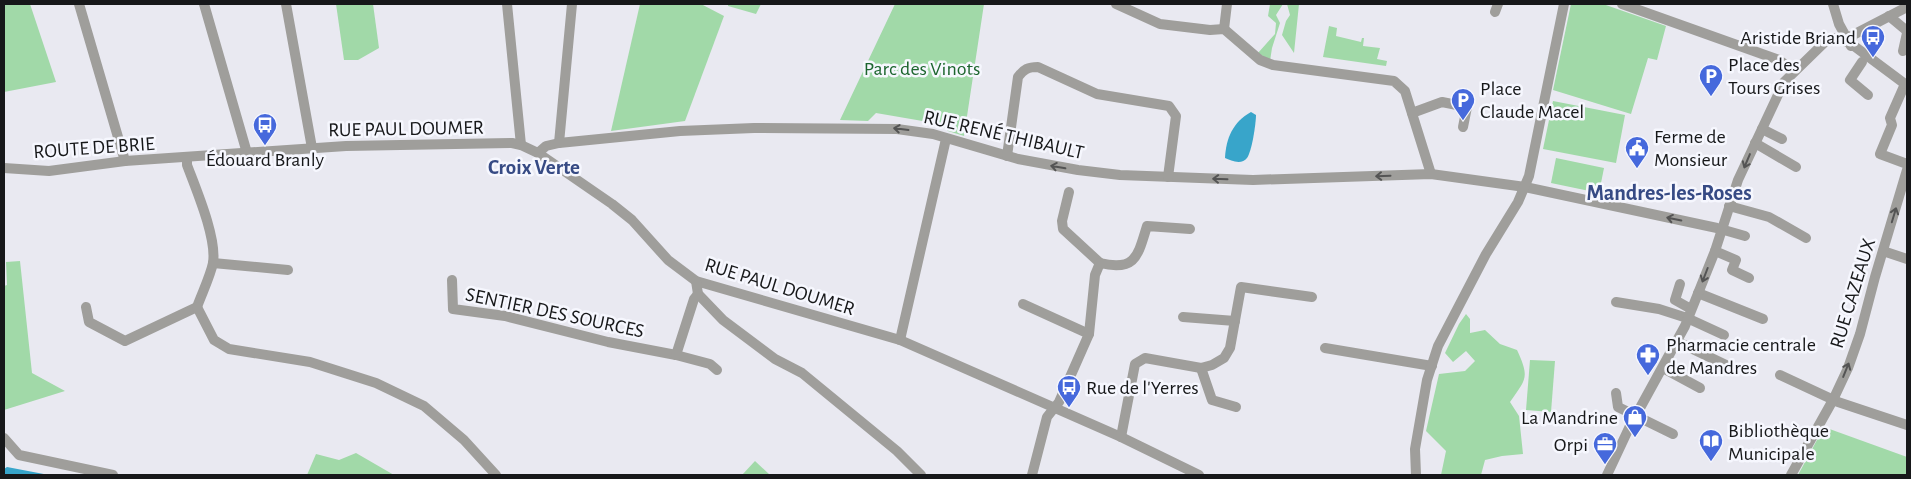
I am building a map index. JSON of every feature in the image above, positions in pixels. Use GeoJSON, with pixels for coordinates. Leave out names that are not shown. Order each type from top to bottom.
{"type":"FeatureCollection","features":[{"type":"Feature","properties":{"kind":"street"},"geometry":{"type":"LineString","coordinates":[[79,4],[125,161]]}},
{"type":"Feature","properties":{"kind":"street"},"geometry":{"type":"LineString","coordinates":[[204,4],[247,153]]}},
{"type":"Feature","properties":{"kind":"street"},"geometry":{"type":"LineString","coordinates":[[286,4],[312,148]]}},
{"type":"Feature","properties":{"kind":"street"},"geometry":{"type":"LineString","coordinates":[[507,4],[521,145]]}},
{"type":"Feature","properties":{"kind":"street"},"geometry":{"type":"LineString","coordinates":[[559,143],[572,4]]}},
{"type":"Feature","properties":{"kind":"street"},"geometry":{"type":"LineString","coordinates":[[1224,28],[1227,4]]}},
{"type":"Feature","properties":{"kind":"street"},"geometry":{"type":"LineString","coordinates":[[1416,475],[1414,449],[1438,346],[1486,254],[1518,202],[1524,187],[1533,158],[1564,4]]}},
{"type":"Feature","properties":{"kind":"street"},"geometry":{"type":"LineString","coordinates":[[1622,4],[1634,6],[1779,60],[1794,71]]}},
{"type":"Feature","properties":{"kind":"street"},"geometry":{"type":"LineString","coordinates":[[1833,4],[1839,24],[1850,44],[1852,53],[1862,62],[1889,79],[1906,84]]}},
{"type":"Feature","properties":{"kind":"street"},"geometry":{"type":"LineString","coordinates":[[1123,5],[1160,24],[1210,30],[1224,28],[1260,60],[1273,65],[1394,81],[1405,91],[1432,174]]}},
{"type":"Feature","properties":{"kind":"street"},"geometry":{"type":"LineString","coordinates":[[1850,44],[1853,35],[1907,7]]}},
{"type":"Feature","properties":{"kind":"street"},"geometry":{"type":"LineString","coordinates":[[1889,16],[1907,32],[1903,51]]}},
{"type":"Feature","properties":{"kind":"street"},"geometry":{"type":"LineString","coordinates":[[1607,475],[1636,416],[1678,342],[1715,251],[1729,206],[1755,143],[1784,82],[1826,41],[1834,38],[1850,44],[1906,84]]}},
{"type":"Feature","properties":{"kind":"street"},"geometry":{"type":"LineString","coordinates":[[1862,62],[1850,80],[1868,95]]}},
{"type":"Feature","properties":{"kind":"street"},"geometry":{"type":"LineString","coordinates":[[1007,156],[1018,77],[1024,70],[1038,67],[1097,94],[1169,106],[1176,116],[1168,177]]}},
{"type":"Feature","properties":{"kind":"street"},"geometry":{"type":"LineString","coordinates":[[1906,84],[1890,118],[1892,125],[1880,154],[1907,164]]}},
{"type":"Feature","properties":{"kind":"street"},"geometry":{"type":"LineString","coordinates":[[1412,113],[1442,102],[1467,107],[1463,127]]}},
{"type":"Feature","properties":{"kind":"street","name":"RUE RENÉ THIBAULT"},"geometry":{"type":"LineString","coordinates":[[538,153],[546,146],[559,143],[680,131],[754,128],[897,128],[933,134],[1007,156],[1078,170],[1120,175],[1282,180],[1432,174],[1524,187],[1721,229],[1745,236]]}},
{"type":"Feature","properties":{"kind":"street"},"geometry":{"type":"LineString","coordinates":[[1762,128],[1782,139]]}},
{"type":"Feature","properties":{"kind":"street"},"geometry":{"type":"LineString","coordinates":[[900,340],[946,139]]}},
{"type":"Feature","properties":{"kind":"street"},"geometry":{"type":"LineString","coordinates":[[1755,143],[1796,167]]}},
{"type":"Feature","properties":{"kind":"street","name":"RUE PAUL DOUMER"},"geometry":{"type":"LineString","coordinates":[[187,158],[312,148],[430,144],[521,145],[538,153],[612,204],[632,220],[668,260],[696,281],[900,340],[1121,437],[1200,475]]}},
{"type":"Feature","properties":{"kind":"street"},"geometry":{"type":"LineString","coordinates":[[86,307],[89,322],[125,341],[197,306],[213,262],[213,249],[187,158]]}},
{"type":"Feature","properties":{"kind":"street","name":"ROUTE DE BRIE"},"geometry":{"type":"LineString","coordinates":[[4,168],[49,171],[125,161],[187,158]]}},
{"type":"Feature","properties":{"kind":"street","name":"RUE CAZEAUX"},"geometry":{"type":"LineString","coordinates":[[1791,475],[1833,400],[1848,368],[1860,334],[1907,170]]}},
{"type":"Feature","properties":{"kind":"street"},"geometry":{"type":"LineString","coordinates":[[1069,192],[1062,221],[1063,229],[1100,263],[1112,266],[1132,262],[1138,254],[1146,226],[1190,229]]}},
{"type":"Feature","properties":{"kind":"street"},"geometry":{"type":"LineString","coordinates":[[1729,206],[1769,216],[1806,238]]}},
{"type":"Feature","properties":{"kind":"street"},"geometry":{"type":"LineString","coordinates":[[1883,250],[1907,259]]}},
{"type":"Feature","properties":{"kind":"street"},"geometry":{"type":"LineString","coordinates":[[1715,251],[1736,260],[1732,270],[1749,278]]}},
{"type":"Feature","properties":{"kind":"street"},"geometry":{"type":"LineString","coordinates":[[213,262],[288,270]]}},
{"type":"Feature","properties":{"kind":"street"},"geometry":{"type":"LineString","coordinates":[[1032,475],[1047,417],[1059,402],[1089,334],[1095,275],[1100,263]]}},
{"type":"Feature","properties":{"kind":"street","name":"SENTIER DES SOURCES"},"geometry":{"type":"LineString","coordinates":[[452,280],[453,309],[505,316],[608,342],[676,355],[710,364],[717,370]]}},
{"type":"Feature","properties":{"kind":"street"},"geometry":{"type":"LineString","coordinates":[[696,281],[698,294],[723,320],[775,359],[802,374],[867,425],[922,475]]}},
{"type":"Feature","properties":{"kind":"street"},"geometry":{"type":"LineString","coordinates":[[1680,284],[1675,300],[1689,314],[1724,335]]}},
{"type":"Feature","properties":{"kind":"street"},"geometry":{"type":"LineString","coordinates":[[1121,437],[1135,364],[1144,358],[1201,368],[1212,365],[1224,358],[1230,348],[1241,287],[1312,297]]}},
{"type":"Feature","properties":{"kind":"street"},"geometry":{"type":"LineString","coordinates":[[1698,293],[1763,319]]}},
{"type":"Feature","properties":{"kind":"street"},"geometry":{"type":"LineString","coordinates":[[676,355],[694,300],[698,294]]}},
{"type":"Feature","properties":{"kind":"street"},"geometry":{"type":"LineString","coordinates":[[1616,302],[1689,314]]}},
{"type":"Feature","properties":{"kind":"street"},"geometry":{"type":"LineString","coordinates":[[1023,304],[1089,334]]}},
{"type":"Feature","properties":{"kind":"street"},"geometry":{"type":"LineString","coordinates":[[197,306],[214,340],[230,349],[310,362],[376,384],[424,406],[464,440],[496,475]]}},
{"type":"Feature","properties":{"kind":"street"},"geometry":{"type":"LineString","coordinates":[[1183,317],[1235,321]]}},
{"type":"Feature","properties":{"kind":"street"},"geometry":{"type":"LineString","coordinates":[[1678,342],[1726,365]]}},
{"type":"Feature","properties":{"kind":"street"},"geometry":{"type":"LineString","coordinates":[[1325,348],[1432,366]]}},
{"type":"Feature","properties":{"kind":"street"},"geometry":{"type":"LineString","coordinates":[[1201,368],[1212,400],[1236,407]]}},
{"type":"Feature","properties":{"kind":"street"},"geometry":{"type":"LineString","coordinates":[[1663,368],[1700,388]]}},
{"type":"Feature","properties":{"kind":"street"},"geometry":{"type":"LineString","coordinates":[[1780,375],[1833,400],[1907,425]]}},
{"type":"Feature","properties":{"kind":"street"},"geometry":{"type":"LineString","coordinates":[[1616,392],[1618,407],[1674,434]]}},
{"type":"Feature","properties":{"kind":"street"},"geometry":{"type":"LineString","coordinates":[[4,438],[19,455],[113,475]]}},
{"type":"Feature","properties":{"kind":"green space"},"geometry":{"type":"Polygon","coordinates":[[[4,4],[30,4],[56,82],[4,92],[4,4]]]}},
{"type":"Feature","properties":{"kind":"green space"},"geometry":{"type":"Polygon","coordinates":[[[336,4],[373,4],[379,48],[358,60],[344,60],[336,4]]]}},
{"type":"Feature","properties":{"kind":"green space"},"geometry":{"type":"Polygon","coordinates":[[[640,4],[701,4],[724,16],[685,121],[611,131],[640,4]]]}},
{"type":"Feature","properties":{"kind":"green space"},"geometry":{"type":"Polygon","coordinates":[[[728,4],[761,4],[756,14],[728,6],[728,4]]]}},
{"type":"Feature","properties":{"kind":"green space","name":"Parc des Vinots"},"geometry":{"type":"Polygon","coordinates":[[[895,4],[984,4],[964,136],[948,131],[940,124],[876,113],[868,121],[840,120],[895,4]]]}},
{"type":"Feature","properties":{"kind":"green space"},"geometry":{"type":"Polygon","coordinates":[[[1270,4],[1283,4],[1276,15],[1280,23],[1270,61],[1258,53],[1275,34],[1276,23],[1268,16],[1270,4]]]}},
{"type":"Feature","properties":{"kind":"green space"},"geometry":{"type":"Polygon","coordinates":[[[1287,4],[1299,4],[1294,53],[1282,35],[1290,15],[1287,4]]]}},
{"type":"Feature","properties":{"kind":"green space"},"geometry":{"type":"Polygon","coordinates":[[[1571,4],[1603,4],[1666,26],[1657,60],[1648,58],[1631,114],[1553,90],[1571,4]]]}},
{"type":"Feature","properties":{"kind":"green space"},"geometry":{"type":"Polygon","coordinates":[[[1329,26],[1337,28],[1336,36],[1361,42],[1362,38],[1364,38],[1363,46],[1380,48],[1377,59],[1387,61],[1386,66],[1323,57],[1329,26]]]}},
{"type":"Feature","properties":{"kind":"green space"},"geometry":{"type":"Polygon","coordinates":[[[1553,101],[1625,115],[1616,163],[1543,149],[1553,101]]]}},
{"type":"Feature","properties":{"kind":"green space"},"geometry":{"type":"Polygon","coordinates":[[[1556,158],[1604,168],[1599,193],[1551,183],[1556,158]]]}},
{"type":"Feature","properties":{"kind":"green space"},"geometry":{"type":"Polygon","coordinates":[[[20,261],[32,373],[65,391],[4,410],[4,286],[7,285],[6,262],[20,261]]]}},
{"type":"Feature","properties":{"kind":"green space"},"geometry":{"type":"Polygon","coordinates":[[[1466,314],[1470,319],[1470,333],[1485,330],[1500,344],[1517,350],[1521,359],[1525,373],[1523,383],[1510,402],[1519,416],[1523,454],[1485,460],[1481,475],[1441,475],[1446,451],[1426,431],[1439,374],[1465,371],[1475,361],[1466,351],[1453,362],[1445,353],[1466,314]]]}},
{"type":"Feature","properties":{"kind":"green space"},"geometry":{"type":"Polygon","coordinates":[[[1530,360],[1555,361],[1551,412],[1526,410],[1530,360]]]}},
{"type":"Feature","properties":{"kind":"green space"},"geometry":{"type":"Polygon","coordinates":[[[1824,427],[1907,457],[1907,475],[1798,475],[1824,427]]]}},
{"type":"Feature","properties":{"kind":"green space"},"geometry":{"type":"Polygon","coordinates":[[[356,453],[394,475],[307,475],[316,454],[339,460],[356,453]]]}},
{"type":"Feature","properties":{"kind":"green space"},"geometry":{"type":"Polygon","coordinates":[[[755,461],[770,475],[742,475],[755,461]]]}},
{"type":"Feature","properties":{"kind":"water"},"geometry":{"type":"Polygon","coordinates":[[[1251,112],[1256,115],[1256,119],[1247,158],[1239,162],[1225,158],[1227,144],[1232,131],[1239,121],[1251,112]]]}},
{"type":"Feature","properties":{"kind":"water"},"geometry":{"type":"Polygon","coordinates":[[[7,467],[49,475],[4,475],[4,469],[7,467]]]}},
{"type":"Feature","properties":{"kind":"place","name":"Aristide Briand"},"geometry":{"type":"Point","coordinates":[1873,58]}},
{"type":"Feature","properties":{"kind":"place","name":"Place des Tours Grises"},"geometry":{"type":"Point","coordinates":[1711,97]}},
{"type":"Feature","properties":{"kind":"place","name":"Place Claude Macel"},"geometry":{"type":"Point","coordinates":[1463,121]}},
{"type":"Feature","properties":{"kind":"place","name":"Édouard Branly"},"geometry":{"type":"Point","coordinates":[265,146]}},
{"type":"Feature","properties":{"kind":"place","name":"Ferme de Monsieur"},"geometry":{"type":"Point","coordinates":[1637,169]}},
{"type":"Feature","properties":{"kind":"place","name":"Pharmacie centrale de Mandres"},"geometry":{"type":"Point","coordinates":[1648,376]}},
{"type":"Feature","properties":{"kind":"place","name":"Rue de l'Yerres"},"geometry":{"type":"Point","coordinates":[1069,408]}},
{"type":"Feature","properties":{"kind":"place","name":"La Mandrine"},"geometry":{"type":"Point","coordinates":[1635,438]}},
{"type":"Feature","properties":{"kind":"place","name":"Bibliothèque Municipale"},"geometry":{"type":"Point","coordinates":[1711,462]}},
{"type":"Feature","properties":{"kind":"place","name":"Orpi"},"geometry":{"type":"Point","coordinates":[1605,465]}},
{"type":"Feature","properties":{"kind":"district","name":"Croix Verte"},"geometry":{"type":"Point","coordinates":[534,167]}},
{"type":"Feature","properties":{"kind":"district","name":"Mandres-les-Roses"},"geometry":{"type":"Point","coordinates":[1669,192]}}]}
